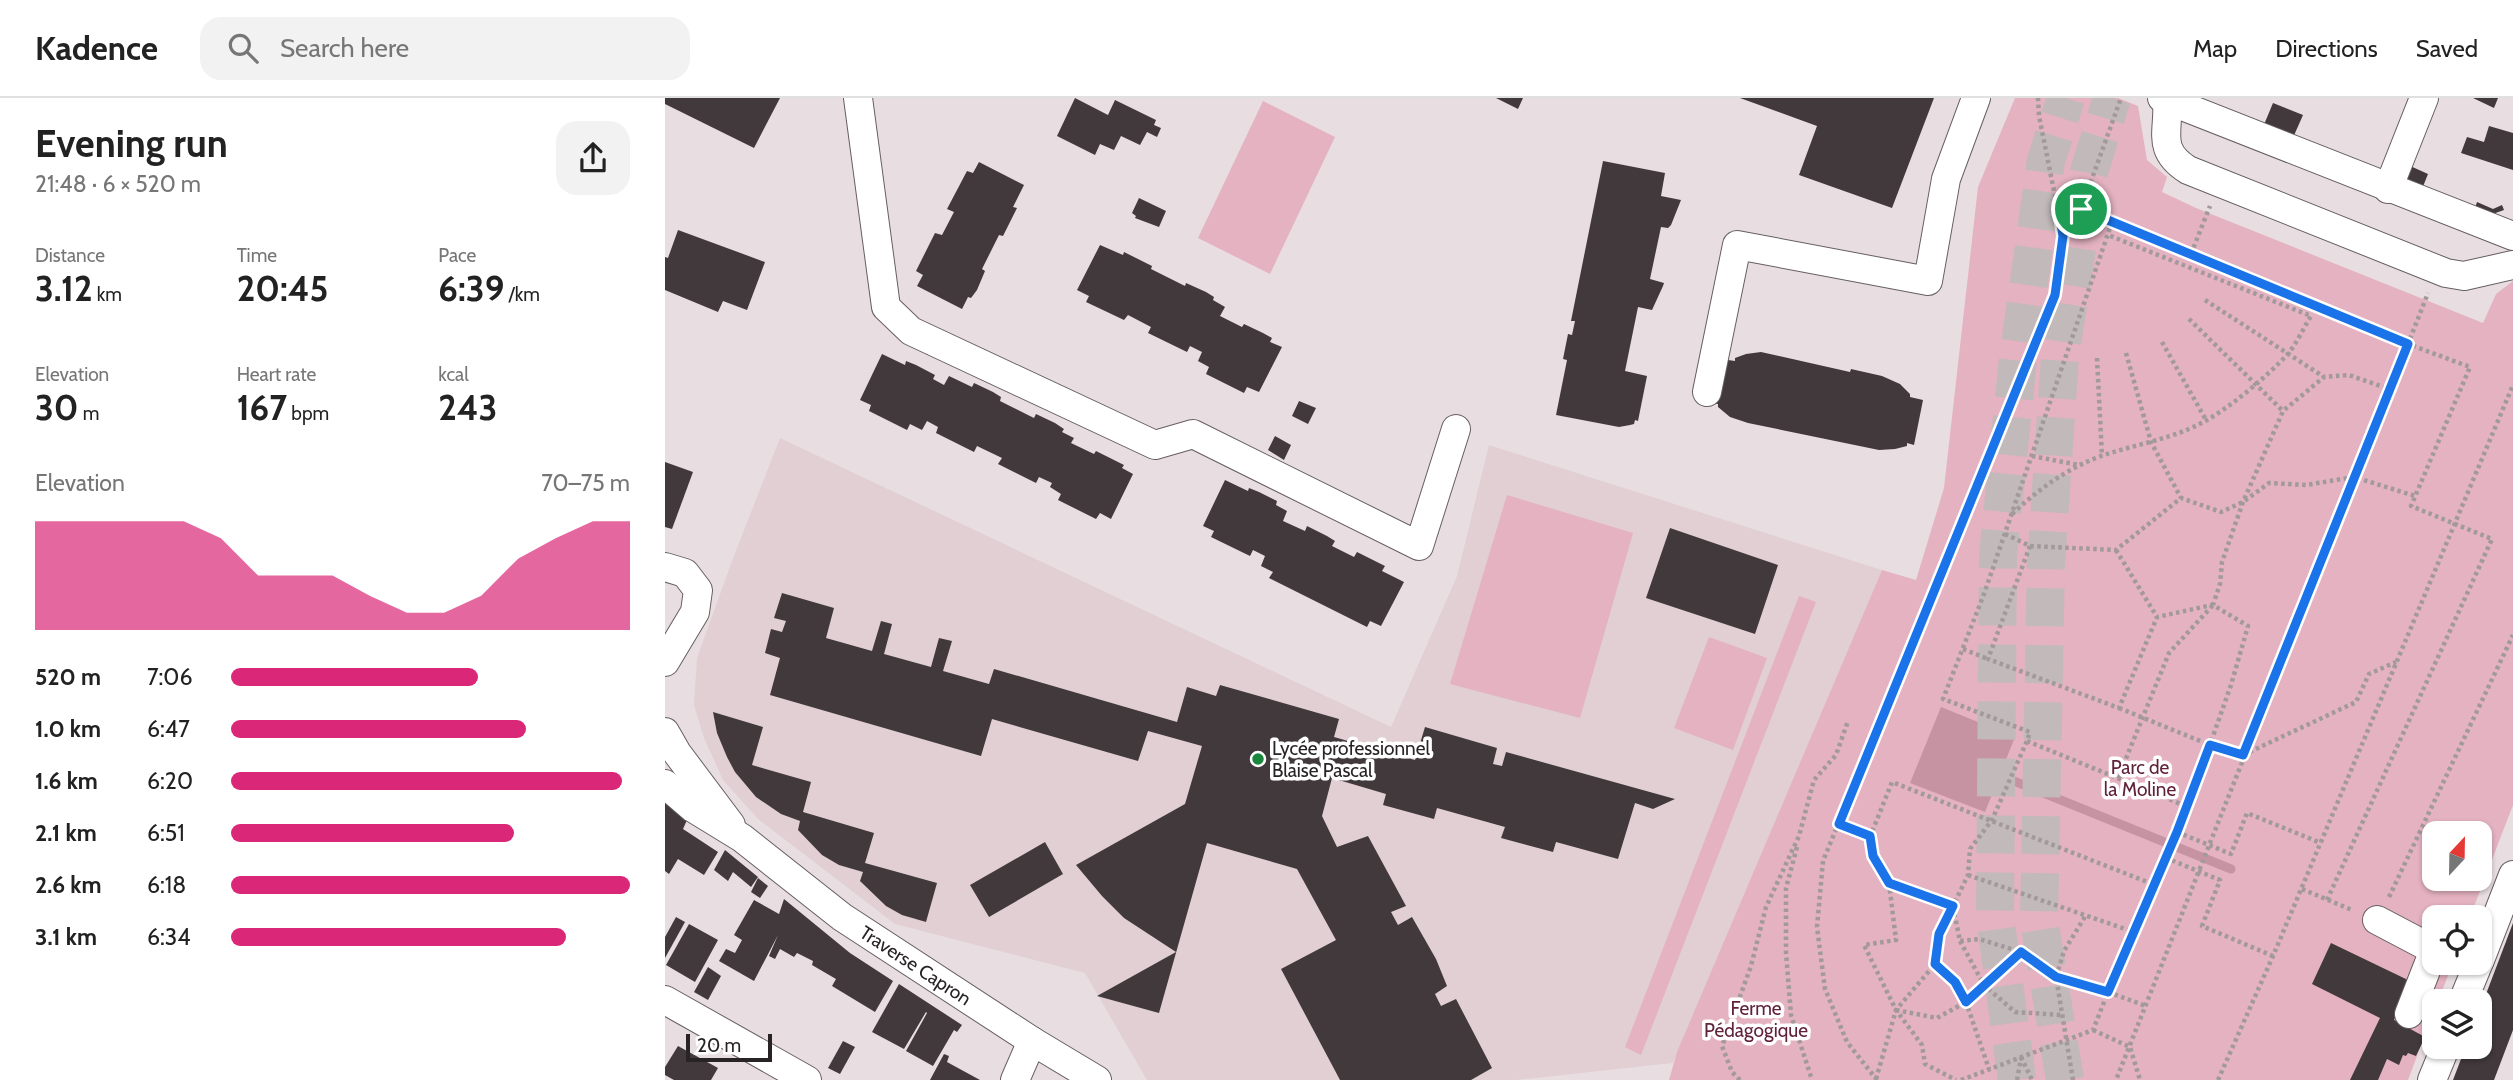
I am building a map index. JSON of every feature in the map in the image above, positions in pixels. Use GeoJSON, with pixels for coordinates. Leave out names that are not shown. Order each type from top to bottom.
{"type":"FeatureCollection","features":[{"type":"Feature","properties":{"kind":"street"},"geometry":{"type":"LineString","coordinates":[[858,98],[886,307],[911,331],[1155,446],[1193,434],[1419,546],[1456,429]]}},
{"type":"Feature","properties":{"kind":"street"},"geometry":{"type":"LineString","coordinates":[[1707,392],[1737,245],[1929,281],[1946,179],[1976,98]]}},
{"type":"Feature","properties":{"kind":"street"},"geometry":{"type":"LineString","coordinates":[[2388,189],[2424,98]]}},
{"type":"Feature","properties":{"kind":"street"},"geometry":{"type":"LineString","coordinates":[[2513,236],[2165,99],[2167,151],[2175,162],[2188,170],[2438,270],[2464,276],[2513,265]]}},
{"type":"Feature","properties":{"kind":"street"},"geometry":{"type":"LineString","coordinates":[[665,567],[685,573],[698,590],[695,612],[665,662]]}},
{"type":"Feature","properties":{"kind":"street","name":"Traverse Capron"},"geometry":{"type":"LineString","coordinates":[[665,732],[677,753],[742,838]]}},
{"type":"Feature","properties":{"kind":"street","name":"Traverse Capron"},"geometry":{"type":"LineString","coordinates":[[665,784],[692,808],[742,838],[842,917],[1032,1041],[1097,1080]]}},
{"type":"Feature","properties":{"kind":"street"},"geometry":{"type":"LineString","coordinates":[[2492,928],[2513,875]]}},
{"type":"Feature","properties":{"kind":"street"},"geometry":{"type":"LineString","coordinates":[[2377,920],[2434,950],[2409,1014]]}},
{"type":"Feature","properties":{"kind":"street"},"geometry":{"type":"LineString","coordinates":[[665,1000],[807,1080]]}},
{"type":"Feature","properties":{"kind":"street"},"geometry":{"type":"LineString","coordinates":[[1015,1080],[1032,1041]]}},
{"type":"Feature","properties":{"kind":"street"},"geometry":{"type":"LineString","coordinates":[[2432,1080],[2440,1059]]}},
{"type":"Feature","properties":{"kind":"path"},"geometry":{"type":"LineString","coordinates":[[1877,1079],[1847,1042],[1825,989],[1817,927],[1823,861],[2055,295],[2063,236],[2041,128],[2038,98]]}},
{"type":"Feature","properties":{"kind":"path"},"geometry":{"type":"LineString","coordinates":[[2081,209],[2121,98]]}},
{"type":"Feature","properties":{"kind":"path"},"geometry":{"type":"LineString","coordinates":[[2191,254],[2219,183]]}},
{"type":"Feature","properties":{"kind":"path"},"geometry":{"type":"LineString","coordinates":[[2060,217],[2081,209],[2470,367],[2411,506],[2492,539],[2327,900]]}},
{"type":"Feature","properties":{"kind":"path"},"geometry":{"type":"LineString","coordinates":[[1877,1079],[1896,1010],[1935,964],[1939,934],[1968,875],[1970,849],[1992,820],[2030,732],[1943,699],[2005,534],[2112,222]]}},
{"type":"Feature","properties":{"kind":"path"},"geometry":{"type":"LineString","coordinates":[[2012,514],[2038,490],[2081,465],[2206,420],[2255,384],[2287,355],[2311,316],[2108,235]]}},
{"type":"Feature","properties":{"kind":"path"},"geometry":{"type":"LineString","coordinates":[[2116,1080],[2438,270]]}},
{"type":"Feature","properties":{"kind":"path"},"geometry":{"type":"LineString","coordinates":[[2205,300],[2324,377]]}},
{"type":"Feature","properties":{"kind":"path"},"geometry":{"type":"LineString","coordinates":[[2189,319],[2283,411]]}},
{"type":"Feature","properties":{"kind":"path"},"geometry":{"type":"LineString","coordinates":[[2162,342],[2206,420]]}},
{"type":"Feature","properties":{"kind":"path"},"geometry":{"type":"LineString","coordinates":[[2126,353],[2151,442],[2181,498],[2221,512],[2243,502],[2269,482],[2306,485],[2354,477],[2414,496]]}},
{"type":"Feature","properties":{"kind":"path"},"geometry":{"type":"LineString","coordinates":[[2097,358],[2102,456]]}},
{"type":"Feature","properties":{"kind":"path"},"geometry":{"type":"LineString","coordinates":[[2118,778],[2169,653],[2213,605],[2220,584],[2222,562],[2243,502],[2283,411],[2324,377],[2349,375],[2389,389]]}},
{"type":"Feature","properties":{"kind":"path"},"geometry":{"type":"LineString","coordinates":[[2218,1080],[2302,889],[2513,385]]}},
{"type":"Feature","properties":{"kind":"path"},"geometry":{"type":"LineString","coordinates":[[2032,456],[2081,465]]}},
{"type":"Feature","properties":{"kind":"path"},"geometry":{"type":"LineString","coordinates":[[2005,534],[2029,547],[2116,550],[2181,498]]}},
{"type":"Feature","properties":{"kind":"path"},"geometry":{"type":"LineString","coordinates":[[1988,659],[2029,547]]}},
{"type":"Feature","properties":{"kind":"path"},"geometry":{"type":"LineString","coordinates":[[2116,550],[2157,617]]}},
{"type":"Feature","properties":{"kind":"path"},"geometry":{"type":"LineString","coordinates":[[2092,1030],[2188,807],[2248,626],[2213,605],[2157,617]]}},
{"type":"Feature","properties":{"kind":"path"},"geometry":{"type":"LineString","coordinates":[[2119,708],[2157,617]]}},
{"type":"Feature","properties":{"kind":"path"},"geometry":{"type":"LineString","coordinates":[[2302,889],[2377,920],[2513,635]]}},
{"type":"Feature","properties":{"kind":"path"},"geometry":{"type":"LineString","coordinates":[[1962,649],[2210,745],[2243,755],[2356,702],[2369,674],[2397,662]]}},
{"type":"Feature","properties":{"kind":"path"},"geometry":{"type":"LineString","coordinates":[[1812,1080],[1791,1015],[1786,952],[1786,888],[1814,780],[1836,755],[1848,721]]}},
{"type":"Feature","properties":{"kind":"path"},"geometry":{"type":"LineString","coordinates":[[2027,741],[2188,807]]}},
{"type":"Feature","properties":{"kind":"path"},"geometry":{"type":"LineString","coordinates":[[2130,1046],[2092,1030],[1959,1080],[1925,1064],[1922,1045],[1896,1010],[1864,945],[1896,940],[1889,883],[1873,856],[1870,836],[1892,782],[2155,885]]}},
{"type":"Feature","properties":{"kind":"path"},"geometry":{"type":"LineString","coordinates":[[2177,832],[2231,854],[2247,813],[2321,843]]}},
{"type":"Feature","properties":{"kind":"path"},"geometry":{"type":"LineString","coordinates":[[1839,824],[1870,836]]}},
{"type":"Feature","properties":{"kind":"path"},"geometry":{"type":"LineString","coordinates":[[1740,1080],[1732,1072],[1722,1046],[1751,966],[1766,907],[1799,836]]}},
{"type":"Feature","properties":{"kind":"path"},"geometry":{"type":"LineString","coordinates":[[2166,858],[2220,880],[2202,926],[2273,956]]}},
{"type":"Feature","properties":{"kind":"path"},"geometry":{"type":"LineString","coordinates":[[1968,875],[2134,932]]}},
{"type":"Feature","properties":{"kind":"path"},"geometry":{"type":"LineString","coordinates":[[1889,883],[1953,906]]}},
{"type":"Feature","properties":{"kind":"path"},"geometry":{"type":"LineString","coordinates":[[1953,906],[1960,942],[1984,985],[2015,1012],[2062,1015]]}},
{"type":"Feature","properties":{"kind":"path"},"geometry":{"type":"LineString","coordinates":[[2073,1080],[2056,977],[2064,951],[2086,915]]}},
{"type":"Feature","properties":{"kind":"path"},"geometry":{"type":"LineString","coordinates":[[1960,942],[1979,939],[2021,952],[2056,977],[2146,1006]]}},
{"type":"Feature","properties":{"kind":"path"},"geometry":{"type":"LineString","coordinates":[[1896,1010],[1937,1018],[1966,1002],[2021,952]]}},
{"type":"Feature","properties":{"kind":"path"},"geometry":{"type":"LineString","coordinates":[[1935,964],[1955,982],[1966,1002],[1989,1069]]}},
{"type":"Feature","properties":{"kind":"path"},"geometry":{"type":"LineString","coordinates":[[2130,1046],[2140,1080]]}},
{"type":"Feature","properties":{"kind":"path"},"geometry":{"type":"LineString","coordinates":[[2017,1080],[2021,1057]]}},
{"type":"Feature","properties":{"kind":"path"},"geometry":{"type":"LineString","coordinates":[[2021,1057],[2032,1080]]}},
{"type":"Feature","properties":{"kind":"shaded area","name":"Lycée professionnel Blaise Pascal"},"geometry":{"type":"Polygon","coordinates":[[[780,438],[1391,727],[1457,576],[1489,445],[1882,570],[1673,1063],[1516,1080],[1147,1080],[1085,973],[895,924],[758,819],[723,780],[704,738],[694,705],[697,658],[780,438]]]}},
{"type":"Feature","properties":{"kind":"shaded area"},"geometry":{"type":"Polygon","coordinates":[[[1941,707],[2015,737],[1985,812],[1910,783],[1941,707]]]}},
{"type":"Feature","properties":{"kind":"green space","name":"Parc de la Moline"},"geometry":{"type":"Polygon","coordinates":[[[2015,98],[2118,98],[2138,106],[2147,160],[2167,177],[2162,192],[2483,323],[2496,294],[2513,281],[2513,805],[2492,860],[2492,821],[2422,821],[2422,891],[2480,891],[2475,905],[2422,905],[2422,975],[2448,975],[2443,989],[2422,989],[2422,1043],[2408,1080],[1669,1080],[1677,1052],[1882,570],[1916,580],[1944,488],[1978,187],[2015,98]]]}},
{"type":"Feature","properties":{"kind":"green space"},"geometry":{"type":"Polygon","coordinates":[[[1263,101],[1335,137],[1270,274],[1198,238],[1263,101]]]}},
{"type":"Feature","properties":{"kind":"green space"},"geometry":{"type":"Polygon","coordinates":[[[1507,495],[1633,533],[1580,718],[1450,684],[1507,495]]]}},
{"type":"Feature","properties":{"kind":"green space"},"geometry":{"type":"Polygon","coordinates":[[[1799,596],[1816,602],[1641,1055],[1625,1047],[1799,596]]]}},
{"type":"Feature","properties":{"kind":"green space"},"geometry":{"type":"Polygon","coordinates":[[[1709,637],[1767,658],[1733,750],[1674,728],[1709,637]]]}},
{"type":"Feature","properties":{"kind":"building"},"geometry":{"type":"Polygon","coordinates":[[[665,98],[780,98],[754,148],[665,104],[665,98]]]}},
{"type":"Feature","properties":{"kind":"building"},"geometry":{"type":"Polygon","coordinates":[[[1075,98],[1108,115],[1115,100],[1156,120],[1154,125],[1161,128],[1157,137],[1147,132],[1140,145],[1121,136],[1114,150],[1100,144],[1095,155],[1057,136],[1075,98]]]}},
{"type":"Feature","properties":{"kind":"building"},"geometry":{"type":"Polygon","coordinates":[[[1496,98],[1523,98],[1518,109],[1496,98]]]}},
{"type":"Feature","properties":{"kind":"building"},"geometry":{"type":"Polygon","coordinates":[[[1740,98],[1934,98],[1892,208],[1799,175],[1817,126],[1740,98]]]}},
{"type":"Feature","properties":{"kind":"building"},"geometry":{"type":"Polygon","coordinates":[[[2473,98],[2498,98],[2494,108],[2473,98]]]}},
{"type":"Feature","properties":{"kind":"building"},"geometry":{"type":"Polygon","coordinates":[[[2273,103],[2303,115],[2292,140],[2263,127],[2273,103]]]}},
{"type":"Feature","properties":{"kind":"building"},"geometry":{"type":"Polygon","coordinates":[[[2489,126],[2513,133],[2513,170],[2461,153],[2467,137],[2484,142],[2489,126]]]}},
{"type":"Feature","properties":{"kind":"building"},"geometry":{"type":"Polygon","coordinates":[[[1603,161],[1665,173],[1661,196],[1681,200],[1671,225],[1668,228],[1661,227],[1650,279],[1664,283],[1652,310],[1638,307],[1625,371],[1647,376],[1638,421],[1619,427],[1556,415],[1567,360],[1563,359],[1568,334],[1572,335],[1575,321],[1571,321],[1603,161]]]}},
{"type":"Feature","properties":{"kind":"building"},"geometry":{"type":"Polygon","coordinates":[[[979,162],[1024,185],[1013,207],[1017,208],[1003,236],[999,235],[982,269],[985,271],[977,290],[971,298],[968,297],[962,309],[917,286],[923,275],[916,271],[935,233],[942,235],[954,212],[947,209],[967,171],[973,173],[979,162]]]}},
{"type":"Feature","properties":{"kind":"building"},"geometry":{"type":"Polygon","coordinates":[[[2408,165],[2428,174],[2422,189],[2402,181],[2408,165]]]}},
{"type":"Feature","properties":{"kind":"building"},"geometry":{"type":"Polygon","coordinates":[[[1139,198],[1166,211],[1159,227],[1135,218],[1132,213],[1139,198]]]}},
{"type":"Feature","properties":{"kind":"building"},"geometry":{"type":"Polygon","coordinates":[[[2477,202],[2493,209],[2502,205],[2504,210],[2487,216],[2474,211],[2477,202]]]}},
{"type":"Feature","properties":{"kind":"building"},"geometry":{"type":"Polygon","coordinates":[[[678,230],[765,262],[747,310],[723,301],[718,312],[665,290],[665,257],[668,258],[678,230]]]}},
{"type":"Feature","properties":{"kind":"building"},"geometry":{"type":"Polygon","coordinates":[[[1100,245],[1123,255],[1124,252],[1185,286],[1186,283],[1206,292],[1225,307],[1220,316],[1242,327],[1244,324],[1263,333],[1272,338],[1270,342],[1282,347],[1259,392],[1247,387],[1244,393],[1206,374],[1209,367],[1198,361],[1202,352],[1190,346],[1187,352],[1148,333],[1151,327],[1128,315],[1124,320],[1086,302],[1089,296],[1077,290],[1100,245]]]}},
{"type":"Feature","properties":{"kind":"building"},"geometry":{"type":"Polygon","coordinates":[[[1761,352],[1850,372],[1851,369],[1882,376],[1900,384],[1910,397],[1923,400],[1914,445],[1907,443],[1907,446],[1895,449],[1879,450],[1730,417],[1718,404],[1712,403],[1721,359],[1735,361],[1735,358],[1746,354],[1761,352]]]}},
{"type":"Feature","properties":{"kind":"building"},"geometry":{"type":"Polygon","coordinates":[[[882,354],[905,365],[906,361],[916,365],[935,375],[933,379],[944,385],[949,376],[972,387],[974,383],[1001,397],[1000,401],[1034,418],[1036,414],[1055,423],[1064,429],[1062,432],[1074,438],[1071,443],[1094,454],[1096,451],[1124,465],[1122,468],[1133,474],[1111,519],[1100,513],[1096,519],[1058,500],[1061,494],[1050,487],[1052,483],[1039,477],[1036,483],[998,464],[1002,458],[977,446],[974,452],[936,433],[938,427],[927,421],[922,430],[910,424],[907,430],[869,411],[871,405],[860,400],[882,354]]]}},
{"type":"Feature","properties":{"kind":"building"},"geometry":{"type":"Polygon","coordinates":[[[1299,401],[1316,408],[1308,424],[1292,416],[1299,401]]]}},
{"type":"Feature","properties":{"kind":"building"},"geometry":{"type":"Polygon","coordinates":[[[1275,436],[1291,445],[1284,460],[1268,450],[1275,436]]]}},
{"type":"Feature","properties":{"kind":"building"},"geometry":{"type":"Polygon","coordinates":[[[665,462],[693,472],[672,529],[665,527],[665,462]]]}},
{"type":"Feature","properties":{"kind":"building"},"geometry":{"type":"Polygon","coordinates":[[[1225,480],[1277,501],[1276,505],[1287,511],[1283,521],[1305,531],[1307,526],[1327,536],[1335,541],[1332,546],[1354,557],[1357,552],[1385,566],[1382,571],[1404,582],[1381,626],[1370,621],[1367,627],[1269,578],[1273,572],[1261,566],[1265,556],[1253,550],[1250,556],[1211,537],[1214,531],[1203,526],[1225,480]]]}},
{"type":"Feature","properties":{"kind":"building"},"geometry":{"type":"Polygon","coordinates":[[[1670,528],[1778,565],[1755,634],[1646,598],[1670,528]]]}},
{"type":"Feature","properties":{"kind":"building"},"geometry":{"type":"Polygon","coordinates":[[[782,593],[834,608],[826,638],[872,651],[881,621],[892,624],[884,654],[931,667],[939,638],[952,641],[943,671],[989,684],[994,669],[1177,722],[1187,687],[1216,696],[1220,685],[1339,719],[1334,737],[1415,760],[1425,727],[1497,748],[1493,764],[1502,766],[1506,752],[1675,799],[1653,809],[1635,803],[1618,859],[1556,842],[1553,852],[1501,838],[1505,827],[1437,808],[1434,819],[1383,805],[1386,794],[1332,778],[1322,816],[1337,847],[1368,836],[1406,906],[1391,912],[1398,925],[1412,917],[1436,959],[1447,986],[1435,994],[1441,1006],[1456,999],[1492,1068],[1471,1080],[1340,1080],[1281,969],[1336,940],[1297,869],[1207,843],[1159,1013],[1097,996],[1176,952],[1124,918],[1076,865],[1185,804],[1202,746],[1148,731],[1138,761],[992,719],[981,756],[770,695],[780,658],[765,653],[771,629],[782,632],[786,621],[774,618],[782,593]]]}},
{"type":"Feature","properties":{"kind":"building"},"geometry":{"type":"Polygon","coordinates":[[[713,712],[763,727],[752,765],[811,782],[803,812],[874,833],[865,863],[937,883],[926,922],[902,915],[886,906],[860,881],[863,872],[839,865],[822,855],[798,830],[800,821],[781,814],[756,797],[735,772],[727,757],[717,733],[713,712]]]}},
{"type":"Feature","properties":{"kind":"building"},"geometry":{"type":"Polygon","coordinates":[[[665,802],[687,820],[683,829],[718,852],[704,875],[678,859],[669,874],[665,871],[665,802]]]}},
{"type":"Feature","properties":{"kind":"building"},"geometry":{"type":"Polygon","coordinates":[[[1045,842],[1063,874],[989,917],[970,885],[1045,842]]]}},
{"type":"Feature","properties":{"kind":"building"},"geometry":{"type":"Polygon","coordinates":[[[725,850],[758,877],[751,887],[733,872],[728,881],[714,870],[725,850]]]}},
{"type":"Feature","properties":{"kind":"building"},"geometry":{"type":"Polygon","coordinates":[[[758,878],[768,886],[760,898],[751,892],[758,878]]]}},
{"type":"Feature","properties":{"kind":"building"},"geometry":{"type":"Polygon","coordinates":[[[784,899],[850,953],[893,981],[875,1012],[832,986],[836,979],[812,965],[813,961],[797,953],[794,957],[780,949],[775,959],[769,956],[778,935],[754,981],[719,961],[726,949],[735,953],[742,940],[734,935],[754,900],[779,914],[784,899]]]}},
{"type":"Feature","properties":{"kind":"building"},"geometry":{"type":"Polygon","coordinates":[[[676,917],[685,922],[665,958],[665,937],[676,917]]]}},
{"type":"Feature","properties":{"kind":"building"},"geometry":{"type":"Polygon","coordinates":[[[2513,923],[2513,1030],[2494,1080],[2453,1080],[2461,1059],[2492,1059],[2492,989],[2488,989],[2513,923]]]}},
{"type":"Feature","properties":{"kind":"building"},"geometry":{"type":"Polygon","coordinates":[[[689,924],[718,940],[695,982],[666,965],[689,924]]]}},
{"type":"Feature","properties":{"kind":"building"},"geometry":{"type":"Polygon","coordinates":[[[2331,943],[2410,981],[2394,1020],[2422,1035],[2422,1043],[2416,1056],[2408,1053],[2403,1055],[2399,1065],[2387,1059],[2378,1080],[2350,1080],[2380,1018],[2312,984],[2331,943]]]}},
{"type":"Feature","properties":{"kind":"building"},"geometry":{"type":"Polygon","coordinates":[[[708,967],[721,976],[708,1000],[694,992],[708,967]]]}},
{"type":"Feature","properties":{"kind":"building"},"geometry":{"type":"Polygon","coordinates":[[[899,984],[962,1025],[957,1032],[954,1030],[933,1066],[906,1051],[926,1012],[904,1049],[872,1032],[899,984]]]}},
{"type":"Feature","properties":{"kind":"building"},"geometry":{"type":"Polygon","coordinates":[[[843,1041],[855,1047],[840,1074],[828,1068],[843,1041]]]}},
{"type":"Feature","properties":{"kind":"building"},"geometry":{"type":"Polygon","coordinates":[[[678,1046],[718,1068],[711,1080],[674,1080],[665,1075],[665,1067],[678,1046]]]}},
{"type":"Feature","properties":{"kind":"building"},"geometry":{"type":"Polygon","coordinates":[[[944,1054],[949,1056],[947,1062],[980,1080],[930,1080],[944,1054]]]}},
{"type":"Feature","properties":{"kind":"waterway"},"geometry":{"type":"LineString","coordinates":[[1999,775],[2231,869]]}},
{"type":"Feature","properties":{"kind":"tunnel"},"geometry":{"type":"LineString","coordinates":[[2017,1080],[1995,917],[1998,556],[2018,359],[2046,161],[2066,98]]}},
{"type":"Feature","properties":{"kind":"tunnel"},"geometry":{"type":"LineString","coordinates":[[2065,1080],[2039,920],[2046,564],[2060,356],[2089,172],[2112,98]]}},
{"type":"Feature","properties":{"kind":"place","name":"Lycée professionnel Blaise Pascal"},"geometry":{"type":"Point","coordinates":[1258,759]}},
{"type":"Feature","properties":{"kind":"route"},"geometry":{"type":"LineString","coordinates":[[2081,209],[2408,344],[2243,755],[2210,745],[2188,807],[2108,992],[2056,977],[2021,952],[1966,1002],[1955,982],[1935,964],[1939,934],[1953,906],[1889,883],[1873,856],[1870,836],[1839,824],[2055,295],[2062,257],[2060,217],[2081,209]]}},
{"type":"Feature","properties":{"kind":"park label","name":"Ferme Pédagogique"},"geometry":{"type":"Point","coordinates":[1756,1019]}}]}
